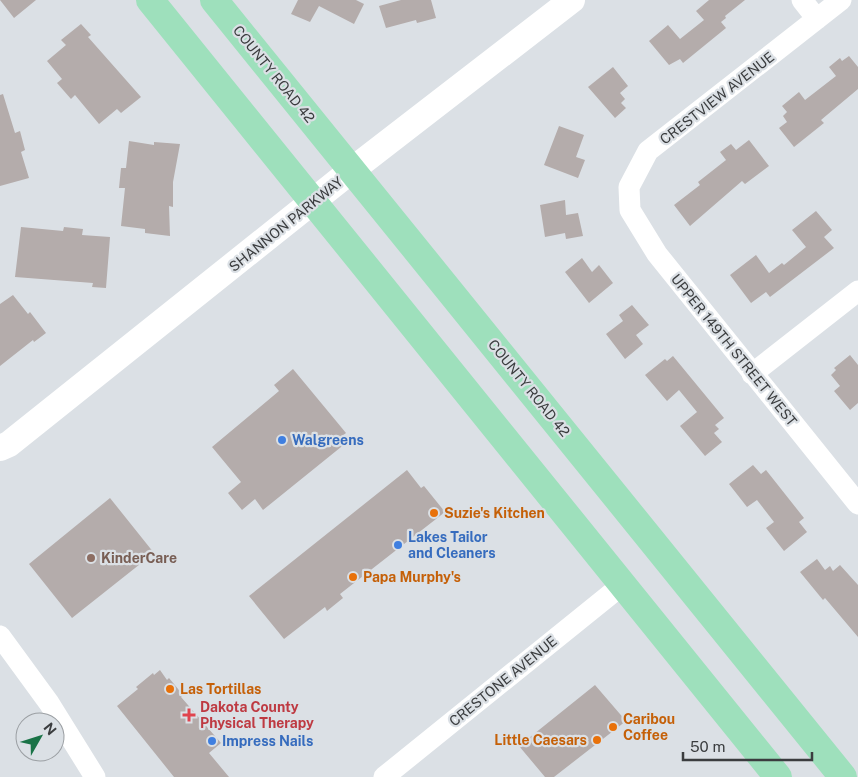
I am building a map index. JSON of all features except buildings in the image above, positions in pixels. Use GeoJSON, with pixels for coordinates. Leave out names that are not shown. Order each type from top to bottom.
{"type":"FeatureCollection","features":[{"type":"Feature","properties":{"kind":"highway"},"geometry":{"type":"LineString","coordinates":[[150,0],[778,777]]}},
{"type":"Feature","properties":{"kind":"highway","name":"COUNTY ROAD 42"},"geometry":{"type":"LineString","coordinates":[[214,0],[843,777]]}},
{"type":"Feature","properties":{"kind":"street","name":"SHANNON PARKWAY"},"geometry":{"type":"LineString","coordinates":[[0,448],[9,444],[352,170],[572,0]]}},
{"type":"Feature","properties":{"kind":"street"},"geometry":{"type":"LineString","coordinates":[[802,0],[817,19]]}},
{"type":"Feature","properties":{"kind":"street","name":"CRESTVIEW AVENUE"},"geometry":{"type":"LineString","coordinates":[[629,187],[648,151],[841,0]]}},
{"type":"Feature","properties":{"kind":"street","name":"UPPER 149TH STREET WEST"},"geometry":{"type":"LineString","coordinates":[[629,187],[630,210],[657,254],[858,504]]}},
{"type":"Feature","properties":{"kind":"street"},"geometry":{"type":"LineString","coordinates":[[752,374],[858,290]]}},
{"type":"Feature","properties":{"kind":"street","name":"CRESTONE AVENUE"},"geometry":{"type":"LineString","coordinates":[[384,777],[622,585]]}},
{"type":"Feature","properties":{"kind":"street"},"geometry":{"type":"LineString","coordinates":[[0,636],[50,703],[95,777]]}},
{"type":"Feature","properties":{"kind":"place","name":"Walgreens"},"geometry":{"type":"Point","coordinates":[282,440]}},
{"type":"Feature","properties":{"kind":"place","name":"Suzie's Kitchen"},"geometry":{"type":"Point","coordinates":[434,513]}},
{"type":"Feature","properties":{"kind":"place","name":"Lakes Tailor and Cleaners"},"geometry":{"type":"Point","coordinates":[398,545]}},
{"type":"Feature","properties":{"kind":"place","name":"KinderCare"},"geometry":{"type":"Point","coordinates":[91,558]}},
{"type":"Feature","properties":{"kind":"place","name":"Papa Murphy's"},"geometry":{"type":"Point","coordinates":[353,577]}},
{"type":"Feature","properties":{"kind":"place","name":"Las Tortillas"},"geometry":{"type":"Point","coordinates":[170,689]}},
{"type":"Feature","properties":{"kind":"place","name":"Dakota County Physical Therapy"},"geometry":{"type":"Point","coordinates":[189,715]}},
{"type":"Feature","properties":{"kind":"place","name":"Caribou Coffee"},"geometry":{"type":"Point","coordinates":[613,727]}},
{"type":"Feature","properties":{"kind":"place","name":"Little Caesars"},"geometry":{"type":"Point","coordinates":[597,740]}},
{"type":"Feature","properties":{"kind":"place","name":"Impress Nails"},"geometry":{"type":"Point","coordinates":[212,741]}}]}
